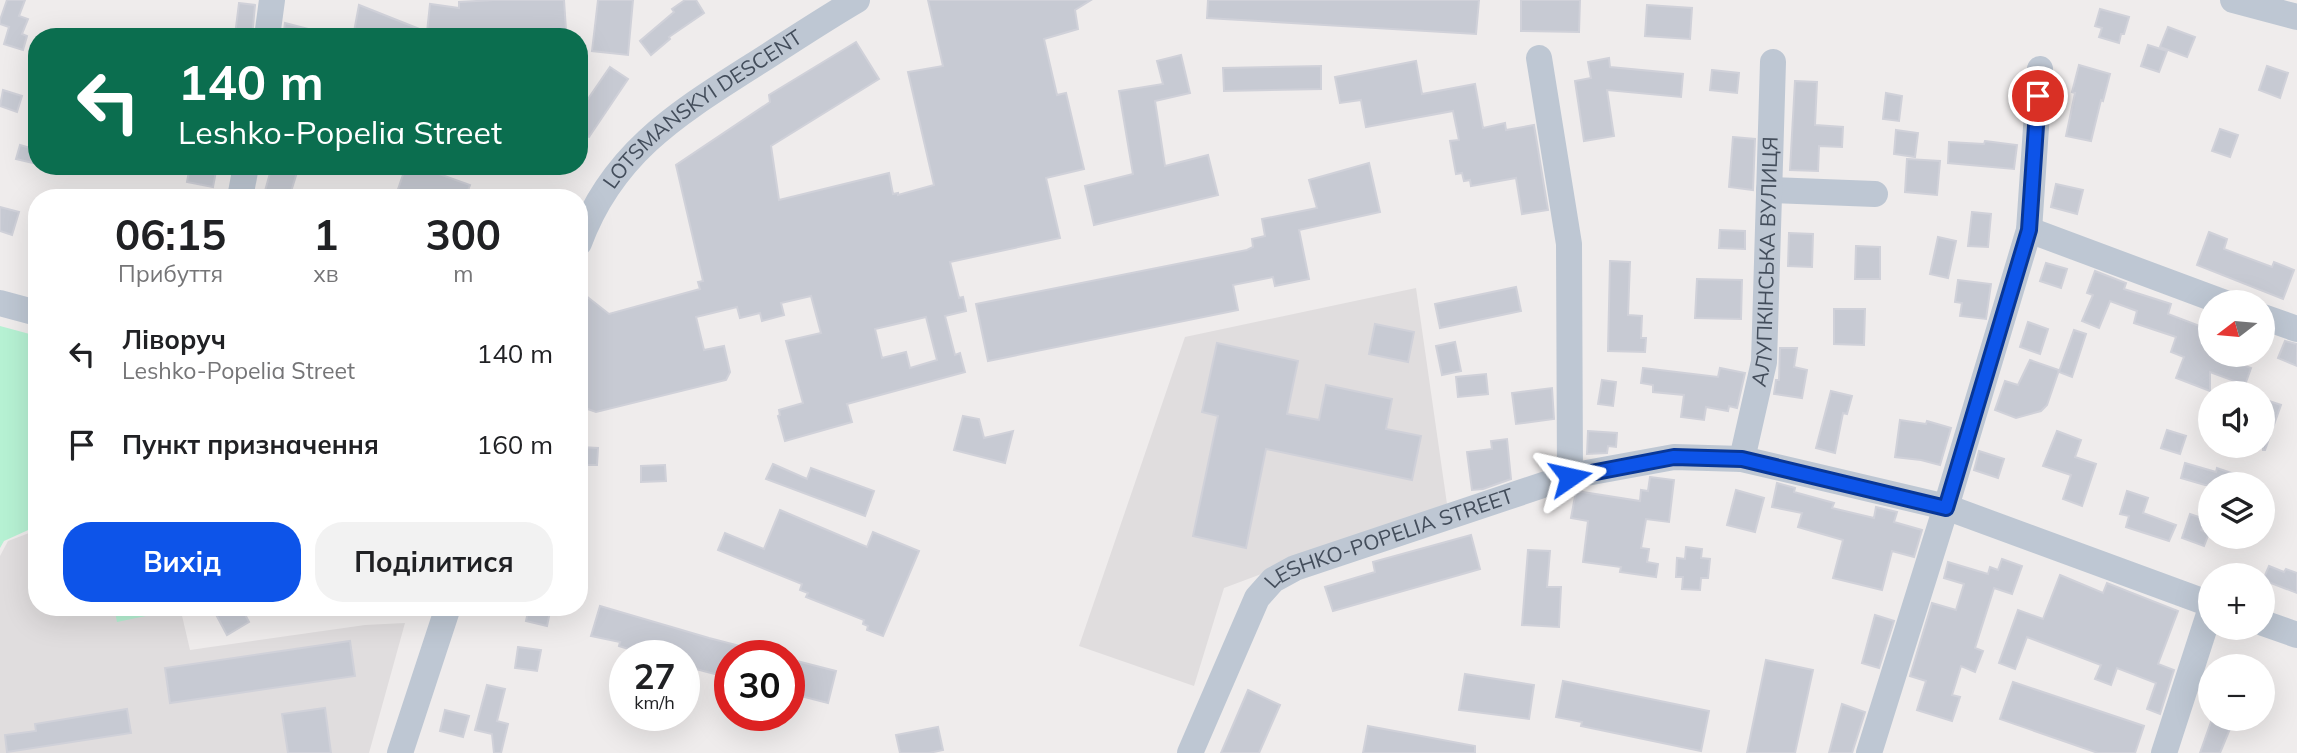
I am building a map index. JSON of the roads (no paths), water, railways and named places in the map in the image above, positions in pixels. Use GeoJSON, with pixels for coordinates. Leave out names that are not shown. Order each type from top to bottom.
{"type":"FeatureCollection","features":[{"type":"Feature","properties":{"kind":"street"},"geometry":{"type":"LineString","coordinates":[[268,28],[272,0]]}},
{"type":"Feature","properties":{"kind":"street","name":"LOTSMANSKYI DESCENT"},"geometry":{"type":"LineString","coordinates":[[588,224],[618,171],[662,126],[715,89],[857,0]]}},
{"type":"Feature","properties":{"kind":"street"},"geometry":{"type":"LineString","coordinates":[[2233,0],[2297,17]]}},
{"type":"Feature","properties":{"kind":"street"},"geometry":{"type":"LineString","coordinates":[[1539,58],[1569,244],[1570,477]]}},
{"type":"Feature","properties":{"kind":"street","name":"АЛУПКІНСЬКА ВУЛИЦЯ"},"geometry":{"type":"LineString","coordinates":[[1742,459],[1764,362],[1773,62]]}},
{"type":"Feature","properties":{"kind":"street"},"geometry":{"type":"LineString","coordinates":[[1869,753],[2029,230],[2040,69]]}},
{"type":"Feature","properties":{"kind":"street"},"geometry":{"type":"LineString","coordinates":[[1769,190],[1875,194]]}},
{"type":"Feature","properties":{"kind":"street"},"geometry":{"type":"LineString","coordinates":[[2029,230],[2198,293]]}},
{"type":"Feature","properties":{"kind":"street"},"geometry":{"type":"LineString","coordinates":[[0,303],[28,311]]}},
{"type":"Feature","properties":{"kind":"street"},"geometry":{"type":"LineString","coordinates":[[2275,321],[2297,329]]}},
{"type":"Feature","properties":{"kind":"street","name":"LESHKO-POPELIA STREET"},"geometry":{"type":"LineString","coordinates":[[1190,753],[1257,598],[1273,580],[1295,568],[1570,477],[1674,457],[1742,459],[1946,508],[2198,600]]}},
{"type":"Feature","properties":{"kind":"street"},"geometry":{"type":"LineString","coordinates":[[400,753],[444,616]]}},
{"type":"Feature","properties":{"kind":"street"},"geometry":{"type":"LineString","coordinates":[[2275,627],[2297,635]]}},
{"type":"Feature","properties":{"kind":"street"},"geometry":{"type":"LineString","coordinates":[[2164,753],[2201,640]]}}]}
